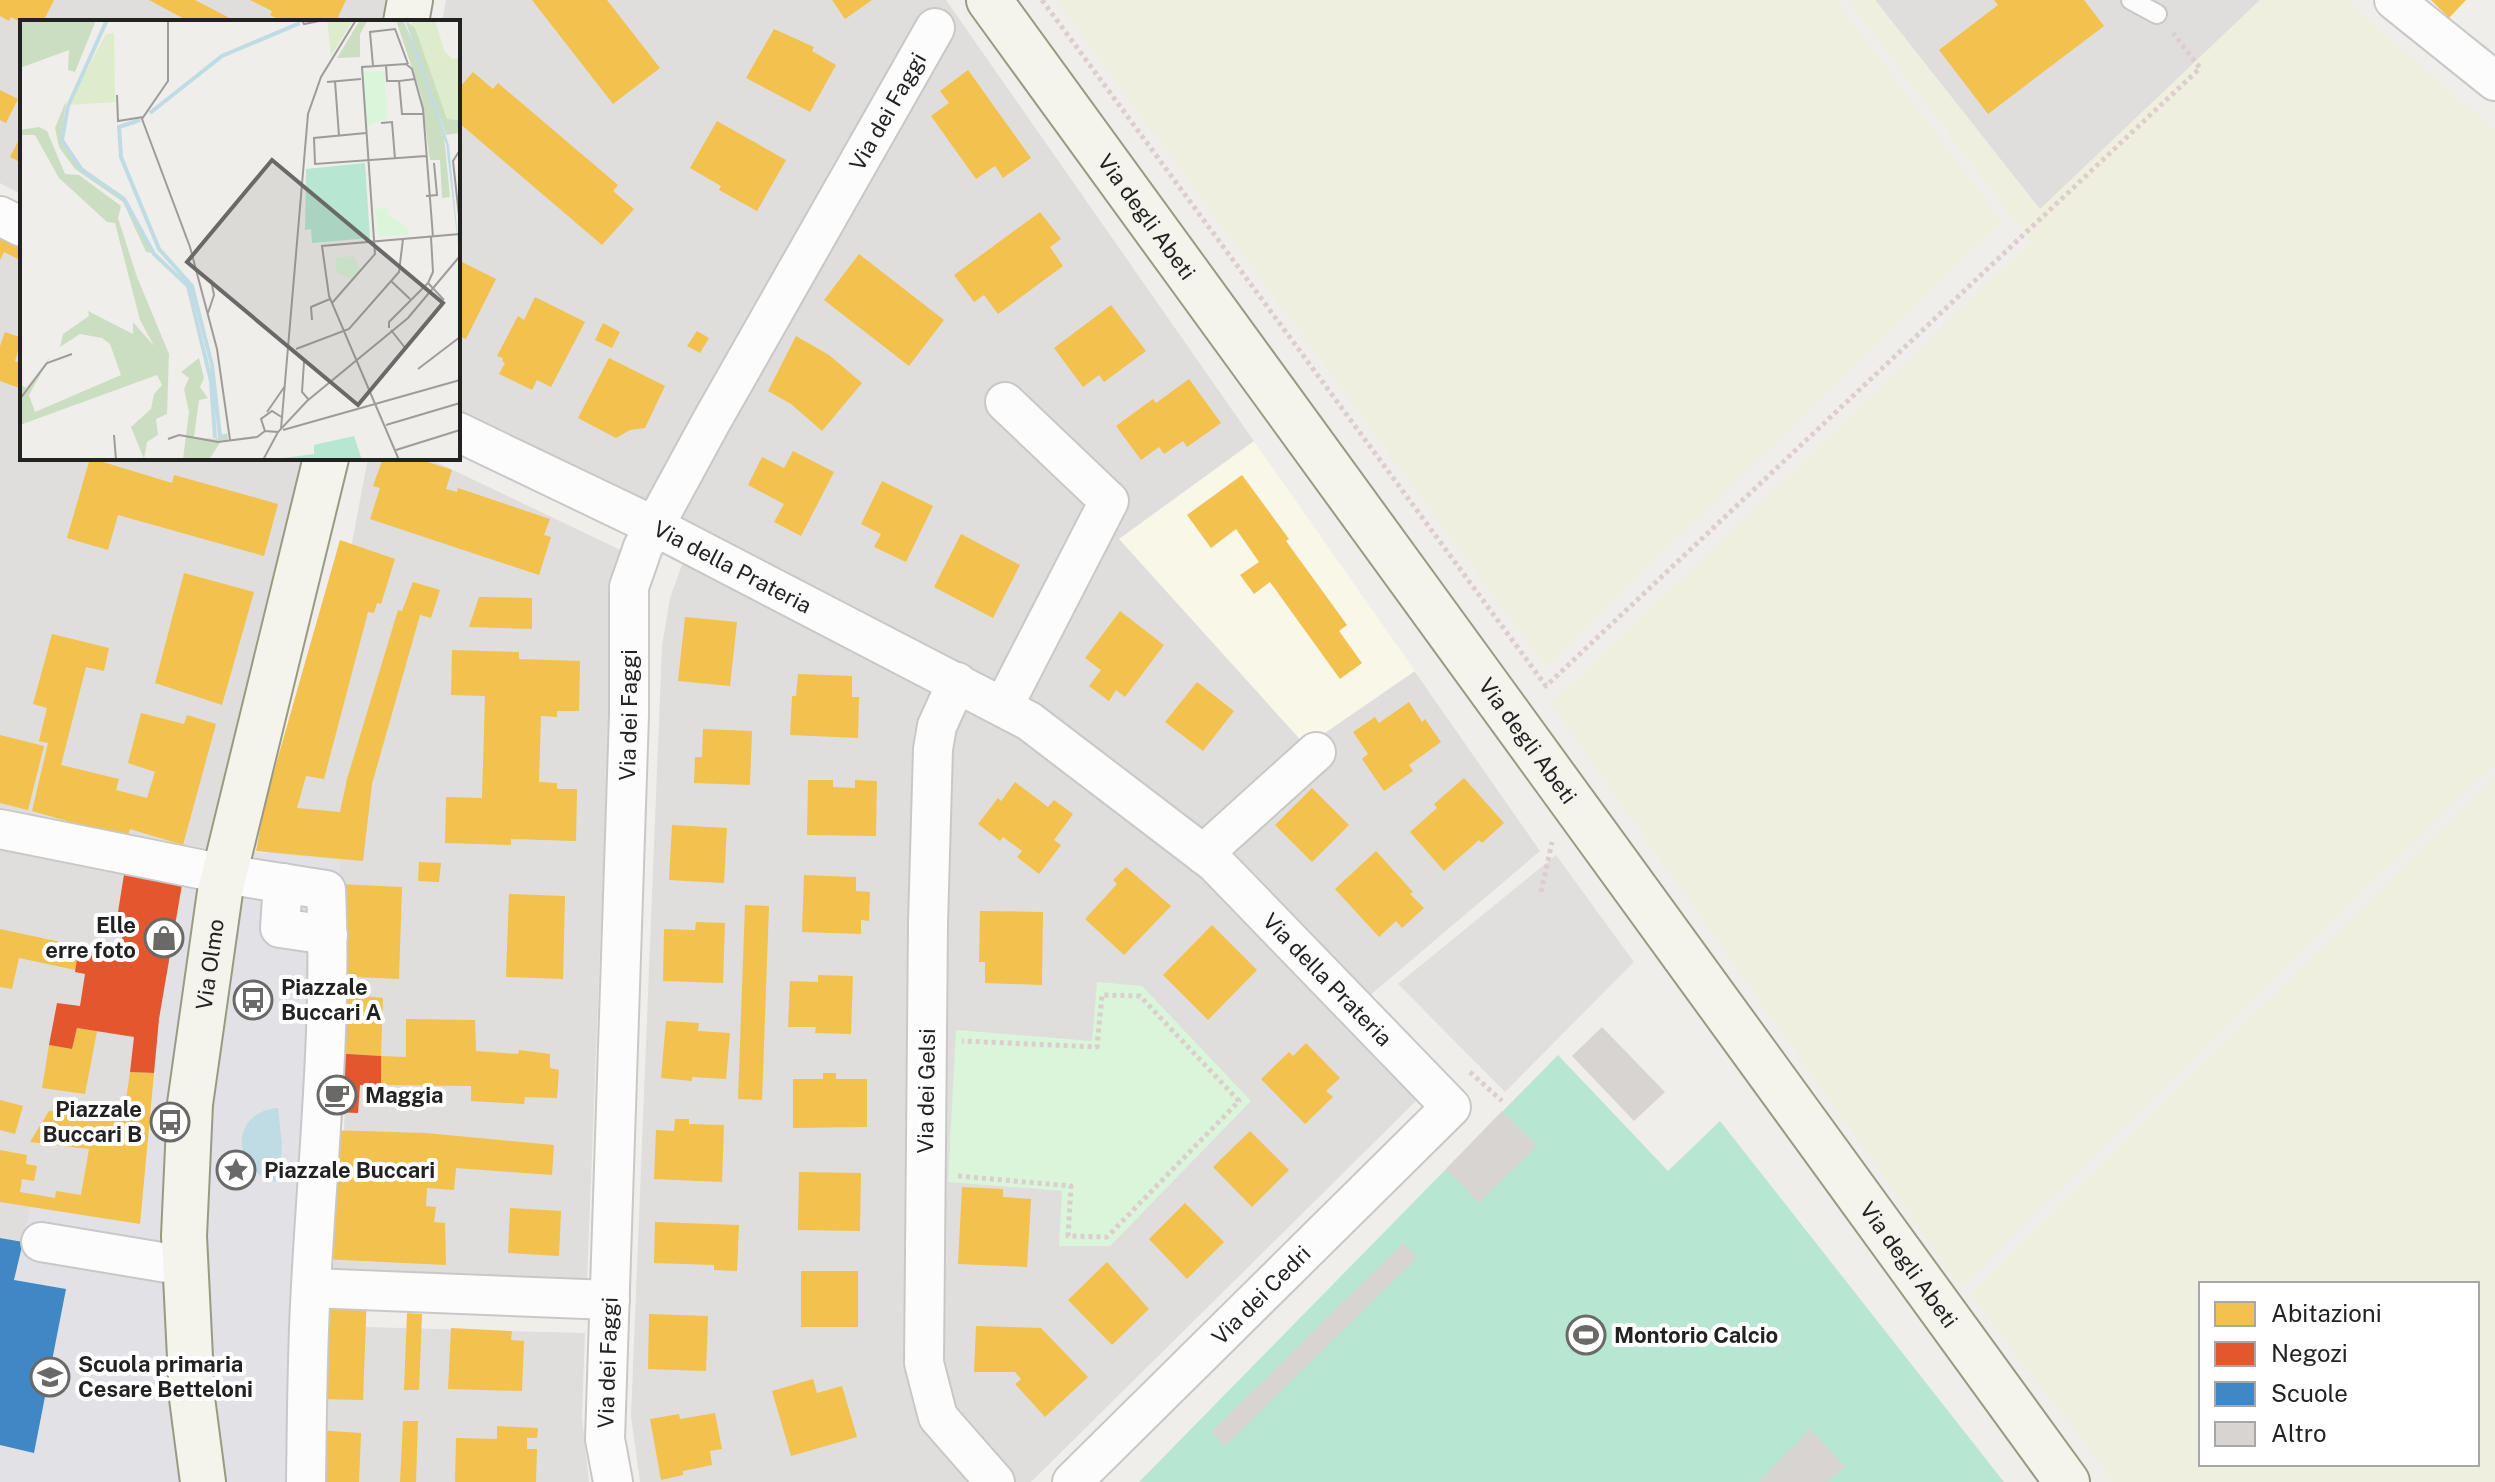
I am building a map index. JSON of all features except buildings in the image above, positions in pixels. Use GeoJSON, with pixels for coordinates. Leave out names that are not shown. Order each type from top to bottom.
{"type":"FeatureCollection","features":[{"type":"Feature","properties":{"kind":"street"},"geometry":{"type":"LineString","coordinates":[[406,20],[410,0]]}},
{"type":"Feature","properties":{"kind":"street","name":"Via degli Abeti"},"geometry":{"type":"LineString","coordinates":[[989,0],[2067,1482]]}},
{"type":"Feature","properties":{"kind":"street"},"geometry":{"type":"LineString","coordinates":[[2394,0],[2495,81]]}},
{"type":"Feature","properties":{"kind":"street","name":"Via dei Faggi"},"geometry":{"type":"LineString","coordinates":[[613,1482],[605,1439],[629,715],[629,587],[654,526],[935,28]]}},
{"type":"Feature","properties":{"kind":"street"},"geometry":{"type":"LineString","coordinates":[[0,216],[20,226]]}},
{"type":"Feature","properties":{"kind":"street"},"geometry":{"type":"LineString","coordinates":[[1003,707],[1109,501],[1005,402]]}},
{"type":"Feature","properties":{"kind":"street","name":"Via della Prateria"},"geometry":{"type":"LineString","coordinates":[[460,433],[654,526],[1029,721],[1203,854],[1451,1107]]}},
{"type":"Feature","properties":{"kind":"street","name":"Via Olmo"},"geometry":{"type":"LineString","coordinates":[[203,1482],[192,1398],[185,1266],[190,1104],[224,874],[326,460]]}},
{"type":"Feature","properties":{"kind":"street","name":"Via dei Gelsi"},"geometry":{"type":"LineString","coordinates":[[957,682],[937,726],[933,749],[928,923],[924,1363],[938,1417],[995,1482]]}},
{"type":"Feature","properties":{"kind":"street"},"geometry":{"type":"LineString","coordinates":[[1203,854],[1316,752]]}},
{"type":"Feature","properties":{"kind":"street"},"geometry":{"type":"LineString","coordinates":[[0,829],[283,883],[280,928],[328,935],[322,1126],[311,1288],[306,1482]]}},
{"type":"Feature","properties":{"kind":"street","name":"Via dei Cedri"},"geometry":{"type":"LineString","coordinates":[[1072,1482],[1451,1107]]}},
{"type":"Feature","properties":{"kind":"street"},"geometry":{"type":"LineString","coordinates":[[41,1242],[185,1266]]}},
{"type":"Feature","properties":{"kind":"street"},"geometry":{"type":"LineString","coordinates":[[311,1288],[610,1300]]}},
{"type":"Feature","properties":{"kind":"lane"},"geometry":{"type":"LineString","coordinates":[[2131,0],[2157,14]]}},
{"type":"Feature","properties":{"kind":"path"},"geometry":{"type":"LineString","coordinates":[[1042,0],[1546,686],[2200,68],[2157,14]]}},
{"type":"Feature","properties":{"kind":"path"},"geometry":{"type":"LineString","coordinates":[[944,1175],[1071,1186],[1068,1236],[1107,1237],[1239,1101],[1140,996],[1102,995],[1097,1047],[950,1040]]}},
{"type":"Feature","properties":{"kind":"shaded area"},"geometry":{"type":"Polygon","coordinates":[[[0,0],[386,0],[381,20],[20,20],[20,194],[0,183],[0,0]]]}},
{"type":"Feature","properties":{"kind":"shaded area"},"geometry":{"type":"Polygon","coordinates":[[[446,0],[946,0],[1540,851],[1342,1019],[1419,1098],[1031,1482],[640,1482],[631,1416],[662,646],[670,598],[688,548],[460,419],[460,20],[442,20],[446,0]]]}},
{"type":"Feature","properties":{"kind":"shaded area"},"geometry":{"type":"Polygon","coordinates":[[[1875,0],[2260,0],[2040,210],[1875,0]]]}},
{"type":"Feature","properties":{"kind":"shaded area"},"geometry":{"type":"Polygon","coordinates":[[[0,239],[20,250],[20,460],[308,460],[242,737],[200,867],[174,1482],[0,1482],[0,239]]]}},
{"type":"Feature","properties":{"kind":"shaded area"},"geometry":{"type":"Polygon","coordinates":[[[1254,441],[1415,671],[1306,746],[1119,539],[1254,441]]]}},
{"type":"Feature","properties":{"kind":"shaded area"},"geometry":{"type":"Polygon","coordinates":[[[368,460],[432,460],[633,556],[612,641],[587,1283],[332,1276],[341,1189],[354,924],[265,860],[341,601],[368,460]]]}},
{"type":"Feature","properties":{"kind":"shaded area","name":"Piazzale Buccari"},"geometry":{"type":"Polygon","coordinates":[[[183,845],[340,860],[312,1482],[0,1482],[0,1445],[33,1453],[66,1289],[14,1280],[30,1207],[140,1223],[159,1019],[184,873],[183,845]]]}},
{"type":"Feature","properties":{"kind":"shaded area"},"geometry":{"type":"Polygon","coordinates":[[[1556,855],[1634,962],[1505,1092],[1398,984],[1556,855]]]}},
{"type":"Feature","properties":{"kind":"shaded area"},"geometry":{"type":"Polygon","coordinates":[[[329,1326],[585,1333],[582,1417],[589,1482],[326,1482],[329,1326]]]}},
{"type":"Feature","properties":{"kind":"green space"},"geometry":{"type":"Polygon","coordinates":[[[1056,0],[1836,0],[2002,221],[1546,667],[1056,0]]]}},
{"type":"Feature","properties":{"kind":"green space"},"geometry":{"type":"Polygon","coordinates":[[[1848,0],[1875,0],[2040,209],[2260,0],[2346,0],[2495,131],[2495,763],[1961,1287],[1551,704],[2031,242],[1848,0]]]}},
{"type":"Feature","properties":{"kind":"green space"},"geometry":{"type":"Polygon","coordinates":[[[2495,776],[2495,1482],[2114,1482],[1970,1294],[2495,776]]]}},
{"type":"Feature","properties":{"kind":"green space"},"geometry":{"type":"Polygon","coordinates":[[[1097,982],[1142,986],[1251,1101],[1110,1246],[1059,1246],[1062,1191],[948,1182],[956,1030],[1092,1041],[1097,982]]]}},
{"type":"Feature","properties":{"kind":"green space","name":"Montorio Calcio"},"geometry":{"type":"Polygon","coordinates":[[[1558,1055],[1668,1171],[1720,1121],[2004,1482],[1139,1482],[1558,1055]]]}},
{"type":"Feature","properties":{"kind":"water"},"geometry":{"type":"Polygon","coordinates":[[[278,1108],[282,1145],[279,1182],[263,1177],[251,1167],[244,1156],[242,1143],[244,1131],[251,1120],[262,1112],[278,1108]]]}},
{"type":"Feature","properties":{"kind":"place","name":"Elle erre foto"},"geometry":{"type":"Point","coordinates":[164,938]}},
{"type":"Feature","properties":{"kind":"place","name":"Piazzale Buccari A"},"geometry":{"type":"Point","coordinates":[253,1000]}},
{"type":"Feature","properties":{"kind":"place","name":"Maggia"},"geometry":{"type":"Point","coordinates":[337,1095]}},
{"type":"Feature","properties":{"kind":"place","name":"Piazzale Buccari B"},"geometry":{"type":"Point","coordinates":[170,1122]}},
{"type":"Feature","properties":{"kind":"place","name":"Piazzale Buccari"},"geometry":{"type":"Point","coordinates":[236,1170]}},
{"type":"Feature","properties":{"kind":"place","name":"Montorio Calcio"},"geometry":{"type":"Point","coordinates":[1586,1335]}},
{"type":"Feature","properties":{"kind":"place","name":"Scuola primaria Cesare Betteloni"},"geometry":{"type":"Point","coordinates":[50,1377]}}]}
